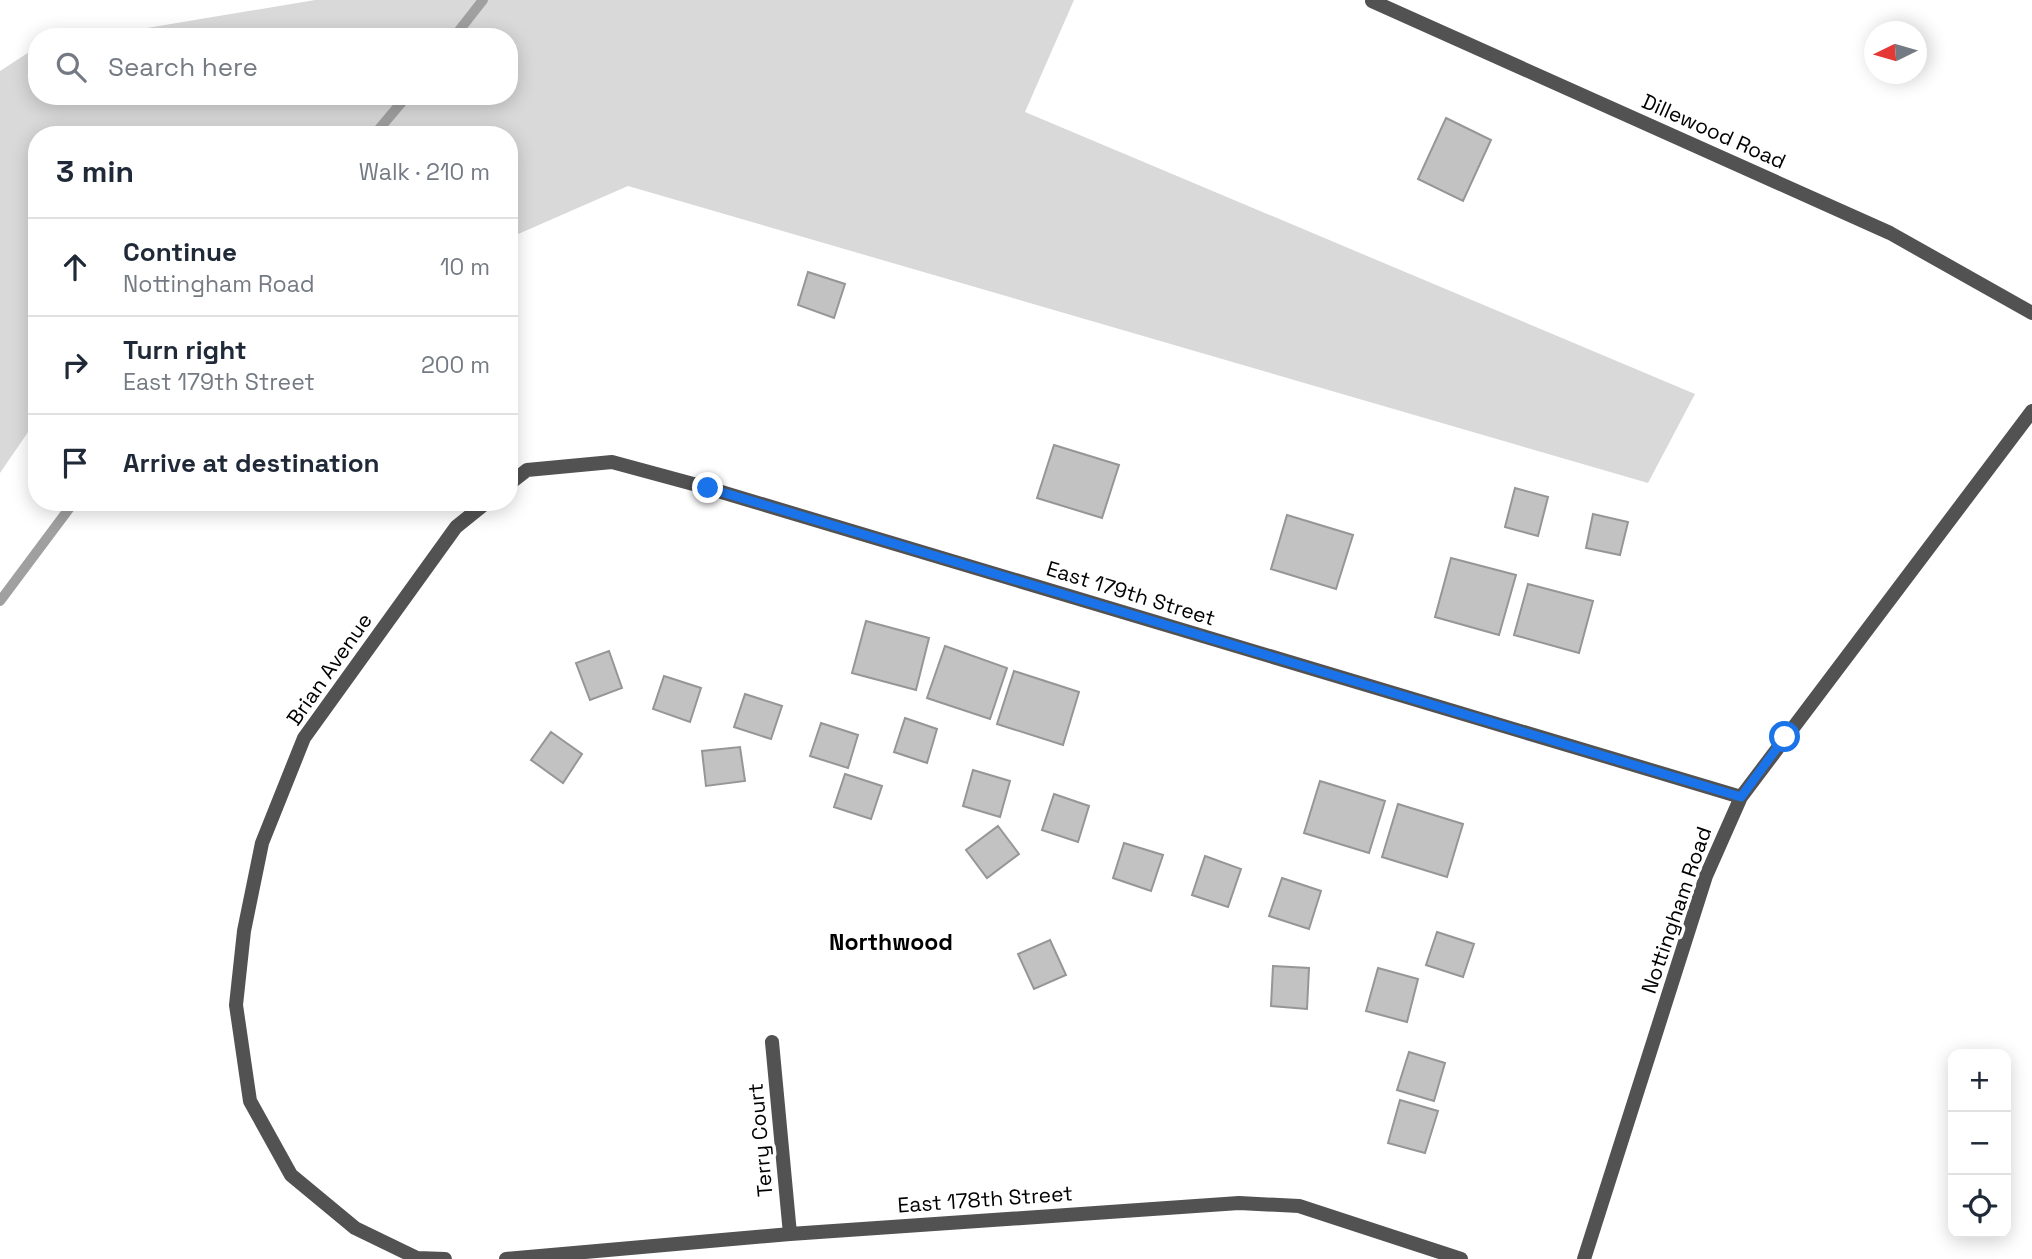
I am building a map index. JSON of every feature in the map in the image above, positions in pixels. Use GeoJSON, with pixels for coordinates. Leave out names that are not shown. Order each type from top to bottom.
{"type":"FeatureCollection","features":[{"type":"Feature","properties":{"kind":"street","name":"Dillewood Road"},"geometry":{"type":"LineString","coordinates":[[1372,1],[1890,233],[2032,313]]}},
{"type":"Feature","properties":{"kind":"street","name":"Nottingham Road"},"geometry":{"type":"LineString","coordinates":[[1584,1259],[1706,876],[1741,797],[2032,411]]}},
{"type":"Feature","properties":{"kind":"street","name":"East 179th Street"},"geometry":{"type":"LineString","coordinates":[[518,477],[527,470],[612,462],[721,492],[1741,797]]}},
{"type":"Feature","properties":{"kind":"street","name":"Brian Avenue"},"geometry":{"type":"LineString","coordinates":[[445,1259],[417,1258],[355,1228],[291,1175],[250,1101],[236,1004],[244,931],[262,843],[304,738],[456,527],[476,511]]}},
{"type":"Feature","properties":{"kind":"street","name":"Terry Court"},"geometry":{"type":"LineString","coordinates":[[772,1042],[790,1234]]}},
{"type":"Feature","properties":{"kind":"street","name":"East 178th Street"},"geometry":{"type":"LineString","coordinates":[[506,1259],[790,1234],[1239,1203],[1299,1206],[1461,1259]]}},
{"type":"Feature","properties":{"kind":"shaded area"},"geometry":{"type":"Polygon","coordinates":[[[315,0],[1074,0],[1025,112],[1695,394],[1648,483],[628,186],[518,234],[518,126],[28,126],[28,432],[0,473],[0,71],[28,53],[28,105],[518,105],[518,28],[147,28],[315,0]]]}},
{"type":"Feature","properties":{"kind":"building"},"geometry":{"type":"Polygon","coordinates":[[[1446,118],[1491,140],[1463,201],[1418,179],[1446,118]]]}},
{"type":"Feature","properties":{"kind":"building"},"geometry":{"type":"Polygon","coordinates":[[[808,272],[845,284],[834,318],[798,305],[808,272]]]}},
{"type":"Feature","properties":{"kind":"building"},"geometry":{"type":"Polygon","coordinates":[[[1054,445],[1119,465],[1102,518],[1037,498],[1054,445]]]}},
{"type":"Feature","properties":{"kind":"building"},"geometry":{"type":"Polygon","coordinates":[[[1515,488],[1548,497],[1538,536],[1505,527],[1515,488]]]}},
{"type":"Feature","properties":{"kind":"building"},"geometry":{"type":"Polygon","coordinates":[[[1593,514],[1628,522],[1620,555],[1586,548],[1593,514]]]}},
{"type":"Feature","properties":{"kind":"building"},"geometry":{"type":"Polygon","coordinates":[[[1287,515],[1353,535],[1336,589],[1271,569],[1287,515]]]}},
{"type":"Feature","properties":{"kind":"building"},"geometry":{"type":"Polygon","coordinates":[[[1451,558],[1516,575],[1499,635],[1435,617],[1451,558]]]}},
{"type":"Feature","properties":{"kind":"building"},"geometry":{"type":"Polygon","coordinates":[[[1528,584],[1593,601],[1579,653],[1514,635],[1528,584]]]}},
{"type":"Feature","properties":{"kind":"building"},"geometry":{"type":"Polygon","coordinates":[[[866,621],[929,638],[916,690],[852,673],[866,621]]]}},
{"type":"Feature","properties":{"kind":"building"},"geometry":{"type":"Polygon","coordinates":[[[945,646],[1007,668],[990,719],[927,698],[945,646]]]}},
{"type":"Feature","properties":{"kind":"building"},"geometry":{"type":"Polygon","coordinates":[[[609,651],[622,688],[590,700],[576,663],[609,651]]]}},
{"type":"Feature","properties":{"kind":"building"},"geometry":{"type":"Polygon","coordinates":[[[1014,671],[1079,692],[1063,745],[997,724],[1014,671]]]}},
{"type":"Feature","properties":{"kind":"building"},"geometry":{"type":"Polygon","coordinates":[[[664,676],[701,688],[690,722],[653,709],[664,676]]]}},
{"type":"Feature","properties":{"kind":"building"},"geometry":{"type":"Polygon","coordinates":[[[745,694],[782,706],[771,739],[734,727],[745,694]]]}},
{"type":"Feature","properties":{"kind":"building"},"geometry":{"type":"Polygon","coordinates":[[[905,718],[937,729],[927,763],[894,752],[905,718]]]}},
{"type":"Feature","properties":{"kind":"building"},"geometry":{"type":"Polygon","coordinates":[[[821,723],[858,735],[848,768],[810,756],[821,723]]]}},
{"type":"Feature","properties":{"kind":"building"},"geometry":{"type":"Polygon","coordinates":[[[551,732],[582,754],[563,783],[531,760],[551,732]]]}},
{"type":"Feature","properties":{"kind":"building"},"geometry":{"type":"Polygon","coordinates":[[[740,747],[745,781],[706,786],[702,751],[740,747]]]}},
{"type":"Feature","properties":{"kind":"building"},"geometry":{"type":"Polygon","coordinates":[[[973,770],[1010,781],[1000,817],[963,806],[973,770]]]}},
{"type":"Feature","properties":{"kind":"building"},"geometry":{"type":"Polygon","coordinates":[[[845,774],[882,786],[871,819],[834,807],[845,774]]]}},
{"type":"Feature","properties":{"kind":"building"},"geometry":{"type":"Polygon","coordinates":[[[1320,781],[1385,801],[1369,853],[1304,833],[1320,781]]]}},
{"type":"Feature","properties":{"kind":"building"},"geometry":{"type":"Polygon","coordinates":[[[1054,794],[1089,806],[1078,842],[1042,830],[1054,794]]]}},
{"type":"Feature","properties":{"kind":"building"},"geometry":{"type":"Polygon","coordinates":[[[1398,804],[1463,824],[1447,877],[1382,857],[1398,804]]]}},
{"type":"Feature","properties":{"kind":"building"},"geometry":{"type":"Polygon","coordinates":[[[998,826],[1019,854],[987,878],[966,850],[998,826]]]}},
{"type":"Feature","properties":{"kind":"building"},"geometry":{"type":"Polygon","coordinates":[[[1124,843],[1163,855],[1151,891],[1113,878],[1124,843]]]}},
{"type":"Feature","properties":{"kind":"building"},"geometry":{"type":"Polygon","coordinates":[[[1205,856],[1241,869],[1228,907],[1192,895],[1205,856]]]}},
{"type":"Feature","properties":{"kind":"building"},"geometry":{"type":"Polygon","coordinates":[[[1282,878],[1321,891],[1309,929],[1269,916],[1282,878]]]}},
{"type":"Feature","properties":{"kind":"building"},"geometry":{"type":"Polygon","coordinates":[[[1437,932],[1474,944],[1463,977],[1426,965],[1437,932]]]}},
{"type":"Feature","properties":{"kind":"building"},"geometry":{"type":"Polygon","coordinates":[[[1050,940],[1066,975],[1034,989],[1018,954],[1050,940]]]}},
{"type":"Feature","properties":{"kind":"building"},"geometry":{"type":"Polygon","coordinates":[[[1273,966],[1309,968],[1307,1009],[1271,1006],[1273,966]]]}},
{"type":"Feature","properties":{"kind":"building"},"geometry":{"type":"Polygon","coordinates":[[[1378,968],[1418,979],[1407,1022],[1366,1011],[1378,968]]]}},
{"type":"Feature","properties":{"kind":"building"},"geometry":{"type":"Polygon","coordinates":[[[1409,1052],[1445,1063],[1434,1101],[1397,1090],[1409,1052]]]}},
{"type":"Feature","properties":{"kind":"building"},"geometry":{"type":"Polygon","coordinates":[[[1400,1100],[1438,1111],[1425,1153],[1388,1143],[1400,1100]]]}},
{"type":"Feature","properties":{"kind":"waterway"},"geometry":{"type":"LineString","coordinates":[[461,28],[483,0]]}},
{"type":"Feature","properties":{"kind":"waterway"},"geometry":{"type":"LineString","coordinates":[[382,126],[399,105]]}},
{"type":"Feature","properties":{"kind":"waterway"},"geometry":{"type":"LineString","coordinates":[[0,601],[67,511]]}},
{"type":"Feature","properties":{"kind":"district","name":"Northwood"},"geometry":{"type":"Point","coordinates":[891,942]}},
{"type":"Feature","properties":{"kind":"route"},"geometry":{"type":"LineString","coordinates":[[708,488],[1741,797],[1785,737]]}}]}
